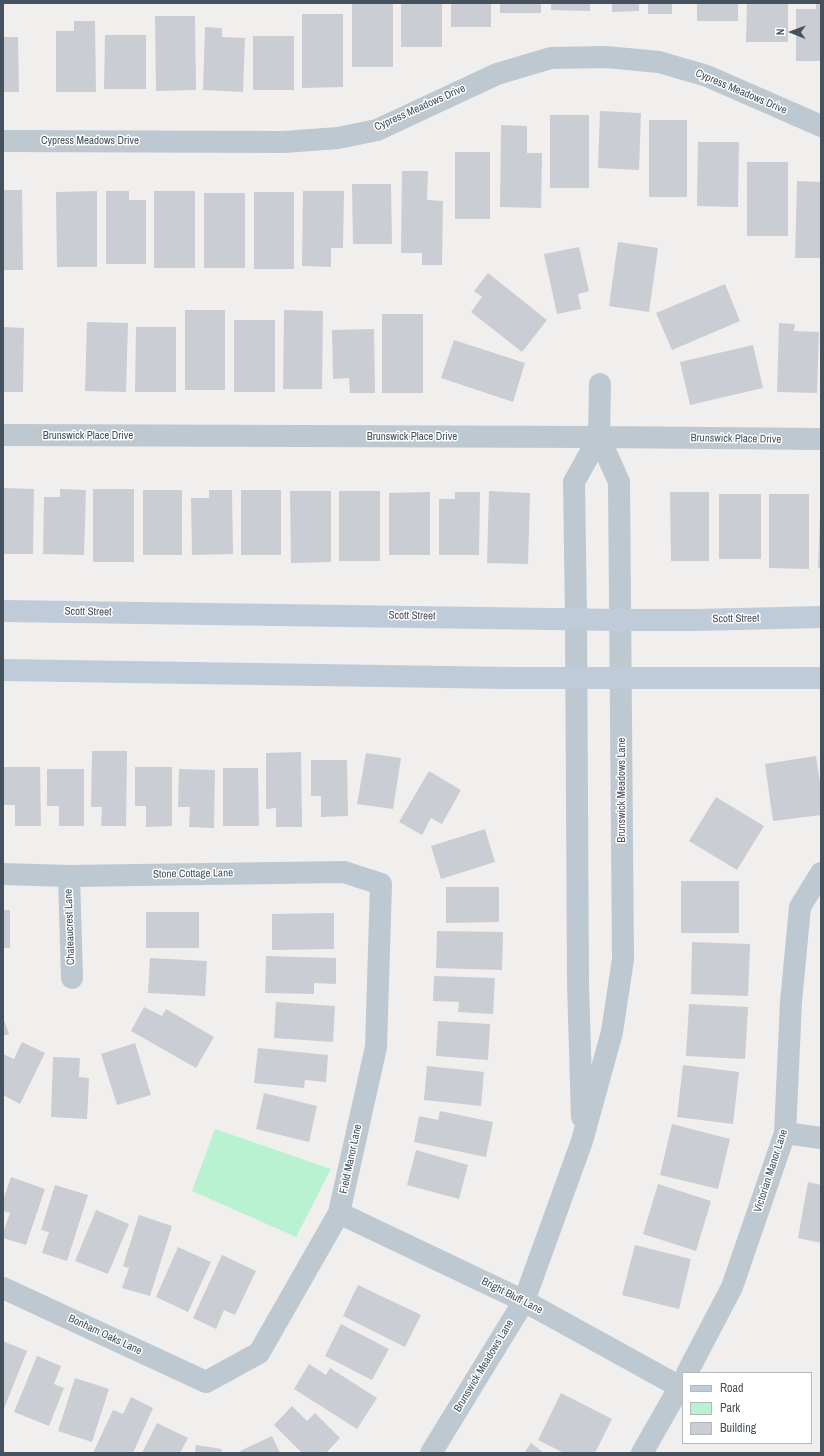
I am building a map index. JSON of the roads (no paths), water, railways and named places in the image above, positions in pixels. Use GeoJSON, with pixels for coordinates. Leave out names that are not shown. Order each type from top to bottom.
{"type":"FeatureCollection","features":[{"type":"Feature","properties":{"kind":"main road","name":"Scott Street"},"geometry":{"type":"LineString","coordinates":[[3,612],[576,618],[619,620],[821,617]]}},
{"type":"Feature","properties":{"kind":"main road"},"geometry":{"type":"LineString","coordinates":[[3,670],[576,679],[821,678]]}},
{"type":"Feature","properties":{"kind":"street","name":"Cypress Meadows Drive"},"geometry":{"type":"LineString","coordinates":[[3,141],[284,142],[338,138],[377,130],[497,74],[551,58],[598,57],[659,62],[707,76],[821,126]]}},
{"type":"Feature","properties":{"kind":"street","name":"Brunswick Meadows Lane"},"geometry":{"type":"LineString","coordinates":[[431,1453],[524,1301],[582,1141],[612,1032],[623,959],[619,482],[600,437],[600,384]]}},
{"type":"Feature","properties":{"kind":"street","name":"Brunswick Place Drive"},"geometry":{"type":"LineString","coordinates":[[3,436],[821,439]]}},
{"type":"Feature","properties":{"kind":"street","name":"Brunswick Meadows Lane"},"geometry":{"type":"LineString","coordinates":[[582,1141],[578,984],[574,482],[600,437]]}},
{"type":"Feature","properties":{"kind":"street","name":"Stone Cottage Lane"},"geometry":{"type":"LineString","coordinates":[[3,874],[69,876],[344,872],[381,884]]}},
{"type":"Feature","properties":{"kind":"street","name":"Victorian Manor Lane"},"geometry":{"type":"LineString","coordinates":[[688,1372],[732,1287],[785,1133],[791,1002],[800,907],[821,873]]}},
{"type":"Feature","properties":{"kind":"street","name":"Chateaucrest Lane"},"geometry":{"type":"LineString","coordinates":[[69,876],[72,978]]}},
{"type":"Feature","properties":{"kind":"street","name":"Field Manor Lane"},"geometry":{"type":"LineString","coordinates":[[206,1382],[259,1353],[339,1213],[376,1047],[381,884]]}},
{"type":"Feature","properties":{"kind":"street"},"geometry":{"type":"LineString","coordinates":[[785,1133],[821,1138]]}},
{"type":"Feature","properties":{"kind":"street","name":"Bright Bluff Lane"},"geometry":{"type":"LineString","coordinates":[[339,1213],[524,1301],[682,1379]]}},
{"type":"Feature","properties":{"kind":"street","name":"Bonham Oaks Lane"},"geometry":{"type":"LineString","coordinates":[[3,1288],[206,1382]]}},
{"type":"Feature","properties":{"kind":"street","name":"Victorian Manor Lane"},"geometry":{"type":"LineString","coordinates":[[642,1453],[682,1383]]}}]}
